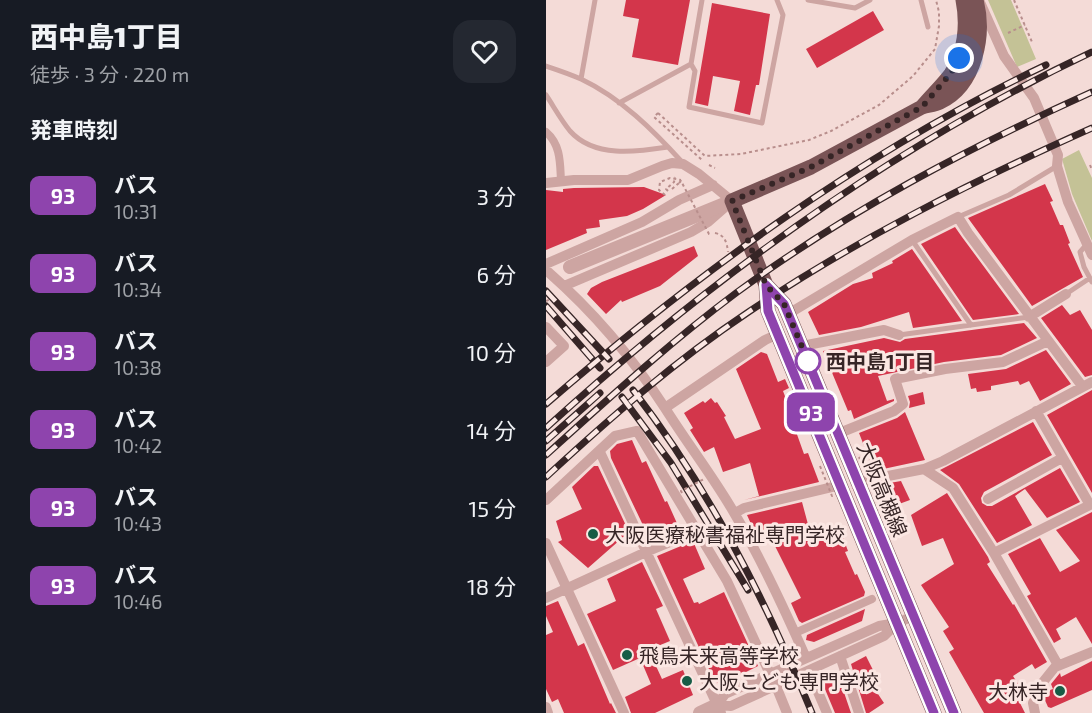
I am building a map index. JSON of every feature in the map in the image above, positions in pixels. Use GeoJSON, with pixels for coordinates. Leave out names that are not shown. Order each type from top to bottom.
{"type":"FeatureCollection","features":[{"type":"Feature","properties":{"kind":"main road"},"geometry":{"type":"LineString","coordinates":[[922,107],[951,73],[959,58],[966,25],[963,0]]}},
{"type":"Feature","properties":{"kind":"main road"},"geometry":{"type":"LineString","coordinates":[[732,201],[811,167],[922,107],[940,102],[951,94],[963,81],[972,65],[981,26],[978,0]]}},
{"type":"Feature","properties":{"kind":"main road","name":"大阪高槻線"},"geometry":{"type":"LineString","coordinates":[[732,201],[766,285],[768,311],[934,713]]}},
{"type":"Feature","properties":{"kind":"main road","name":"大阪高槻線"},"geometry":{"type":"LineString","coordinates":[[766,285],[784,304],[954,713]]}},
{"type":"Feature","properties":{"kind":"street"},"geometry":{"type":"LineString","coordinates":[[978,0],[1005,56],[1034,99],[1058,155],[1057,166],[1068,202],[1092,255]]}},
{"type":"Feature","properties":{"kind":"street"},"geometry":{"type":"LineString","coordinates":[[546,132],[553,139],[559,152],[561,181]]}},
{"type":"Feature","properties":{"kind":"street"},"geometry":{"type":"LineString","coordinates":[[546,183],[574,180],[628,180],[672,163],[683,164],[732,201]]}},
{"type":"Feature","properties":{"kind":"street"},"geometry":{"type":"LineString","coordinates":[[546,264],[642,222],[679,200],[713,185]]}},
{"type":"Feature","properties":{"kind":"street"},"geometry":{"type":"LineString","coordinates":[[570,267],[732,201]]}},
{"type":"Feature","properties":{"kind":"street"},"geometry":{"type":"LineString","coordinates":[[564,286],[691,232],[708,222],[732,201]]}},
{"type":"Feature","properties":{"kind":"street"},"geometry":{"type":"LineString","coordinates":[[788,314],[912,240],[958,217],[1029,317],[1087,384],[943,461],[924,469],[857,483]]}},
{"type":"Feature","properties":{"kind":"street"},"geometry":{"type":"LineString","coordinates":[[546,270],[613,337],[657,395],[707,468],[735,513],[806,658]]}},
{"type":"Feature","properties":{"kind":"street"},"geometry":{"type":"LineString","coordinates":[[1029,317],[1066,294]]}},
{"type":"Feature","properties":{"kind":"street"},"geometry":{"type":"LineString","coordinates":[[546,327],[564,346],[546,362]]}},
{"type":"Feature","properties":{"kind":"street"},"geometry":{"type":"LineString","coordinates":[[802,346],[884,330],[899,335]]}},
{"type":"Feature","properties":{"kind":"street"},"geometry":{"type":"LineString","coordinates":[[664,408],[765,340],[778,334]]}},
{"type":"Feature","properties":{"kind":"street"},"geometry":{"type":"LineString","coordinates":[[837,434],[894,411],[903,404],[895,379],[945,369],[1003,362],[1048,341]]}},
{"type":"Feature","properties":{"kind":"street"},"geometry":{"type":"LineString","coordinates":[[994,553],[1091,505],[1036,411]]}},
{"type":"Feature","properties":{"kind":"street"},"geometry":{"type":"LineString","coordinates":[[546,500],[615,436],[638,431],[744,616],[770,674]]}},
{"type":"Feature","properties":{"kind":"street"},"geometry":{"type":"LineString","coordinates":[[600,452],[719,709]]}},
{"type":"Feature","properties":{"kind":"street"},"geometry":{"type":"LineString","coordinates":[[988,499],[1062,458]]}},
{"type":"Feature","properties":{"kind":"street"},"geometry":{"type":"LineString","coordinates":[[924,469],[953,488],[994,553],[1058,665]]}},
{"type":"Feature","properties":{"kind":"street"},"geometry":{"type":"LineString","coordinates":[[735,513],[744,508],[841,485]]}},
{"type":"Feature","properties":{"kind":"street"},"geometry":{"type":"LineString","coordinates":[[546,598],[697,531]]}},
{"type":"Feature","properties":{"kind":"street"},"geometry":{"type":"LineString","coordinates":[[546,543],[624,713]]}},
{"type":"Feature","properties":{"kind":"street"},"geometry":{"type":"LineString","coordinates":[[795,633],[872,599]]}},
{"type":"Feature","properties":{"kind":"street"},"geometry":{"type":"LineString","coordinates":[[719,709],[725,694],[879,626],[897,623],[913,616]]}},
{"type":"Feature","properties":{"kind":"street"},"geometry":{"type":"LineString","coordinates":[[700,713],[731,706],[776,686],[884,636],[897,623]]}},
{"type":"Feature","properties":{"kind":"street"},"geometry":{"type":"LineString","coordinates":[[1035,713],[1033,702],[1043,682],[1055,667],[1092,652]]}},
{"type":"Feature","properties":{"kind":"street"},"geometry":{"type":"LineString","coordinates":[[840,656],[860,713]]}},
{"type":"Feature","properties":{"kind":"street"},"geometry":{"type":"LineString","coordinates":[[808,671],[827,713]]}},
{"type":"Feature","properties":{"kind":"street"},"geometry":{"type":"LineString","coordinates":[[776,686],[787,713]]}},
{"type":"Feature","properties":{"kind":"street"},"geometry":{"type":"LineString","coordinates":[[546,707],[549,713]]}},
{"type":"Feature","properties":{"kind":"lane"},"geometry":{"type":"LineString","coordinates":[[581,79],[595,0]]}},
{"type":"Feature","properties":{"kind":"lane"},"geometry":{"type":"LineString","coordinates":[[702,0],[691,64],[694,71],[688,107],[762,123],[783,15],[777,0]]}},
{"type":"Feature","properties":{"kind":"lane"},"geometry":{"type":"LineString","coordinates":[[808,0],[855,8],[870,0]]}},
{"type":"Feature","properties":{"kind":"lane"},"geometry":{"type":"LineString","coordinates":[[921,0],[928,27]]}},
{"type":"Feature","properties":{"kind":"lane"},"geometry":{"type":"LineString","coordinates":[[620,103],[691,64]]}},
{"type":"Feature","properties":{"kind":"lane"},"geometry":{"type":"LineString","coordinates":[[546,66],[581,79],[620,103],[635,114],[683,164]]}},
{"type":"Feature","properties":{"kind":"lane"},"geometry":{"type":"LineString","coordinates":[[546,95],[568,129],[593,147],[605,150],[641,151],[668,147]]}},
{"type":"Feature","properties":{"kind":"lane"},"geometry":{"type":"LineString","coordinates":[[958,217],[1009,195],[1057,166]]}},
{"type":"Feature","properties":{"kind":"lane"},"geometry":{"type":"LineString","coordinates":[[912,240],[971,325]]}},
{"type":"Feature","properties":{"kind":"lane"},"geometry":{"type":"LineString","coordinates":[[1066,294],[1091,280],[1080,252],[1087,244]]}},
{"type":"Feature","properties":{"kind":"lane"},"geometry":{"type":"LineString","coordinates":[[899,335],[1029,317]]}},
{"type":"Feature","properties":{"kind":"path"},"geometry":{"type":"LineString","coordinates":[[715,168],[706,164],[654,117],[657,113],[705,156],[741,154],[809,140],[825,134],[879,105],[925,63],[935,49],[938,39],[939,12],[936,0]]}},
{"type":"Feature","properties":{"kind":"path"},"geometry":{"type":"LineString","coordinates":[[1014,0],[1032,42]]}},
{"type":"Feature","properties":{"kind":"path"},"geometry":{"type":"LineString","coordinates":[[1000,36],[1025,25]]}},
{"type":"Feature","properties":{"kind":"path"},"geometry":{"type":"LineString","coordinates":[[1090,165],[1092,170]]}},
{"type":"Feature","properties":{"kind":"path"},"geometry":{"type":"LineString","coordinates":[[675,177],[681,181],[709,234],[720,234],[728,245],[728,252]]}},
{"type":"Feature","properties":{"kind":"path"},"geometry":{"type":"LineString","coordinates":[[675,177],[674,182],[666,189],[669,192],[680,181]]}},
{"type":"Feature","properties":{"kind":"path"},"geometry":{"type":"LineString","coordinates":[[667,197],[659,190],[660,182],[675,177]]}},
{"type":"Feature","properties":{"kind":"path"},"geometry":{"type":"LineString","coordinates":[[820,466],[832,496],[869,480],[859,457]]}},
{"type":"Feature","properties":{"kind":"path"},"geometry":{"type":"LineString","coordinates":[[682,493],[681,491],[704,479]]}},
{"type":"Feature","properties":{"kind":"shaded area"},"geometry":{"type":"Polygon","coordinates":[[[988,0],[1011,0],[1036,59],[1017,67],[988,0]]]}},
{"type":"Feature","properties":{"kind":"shaded area"},"geometry":{"type":"Polygon","coordinates":[[[1079,150],[1092,178],[1092,241],[1072,194],[1062,159],[1079,150]]]}},
{"type":"Feature","properties":{"kind":"building"},"geometry":{"type":"Polygon","coordinates":[[[626,0],[690,0],[678,65],[632,57],[639,19],[623,16],[626,0]]]}},
{"type":"Feature","properties":{"kind":"building"},"geometry":{"type":"Polygon","coordinates":[[[712,3],[770,14],[759,85],[756,85],[750,115],[734,111],[740,81],[713,76],[708,106],[695,103],[712,3]]]}},
{"type":"Feature","properties":{"kind":"building"},"geometry":{"type":"Polygon","coordinates":[[[873,11],[884,30],[817,68],[806,49],[873,11]]]}},
{"type":"Feature","properties":{"kind":"building"},"geometry":{"type":"Polygon","coordinates":[[[1045,184],[1053,201],[1050,202],[1060,225],[1063,225],[1070,243],[1068,244],[1083,277],[1032,306],[968,218],[1045,184]]]}},
{"type":"Feature","properties":{"kind":"building"},"geometry":{"type":"Polygon","coordinates":[[[644,187],[666,195],[627,216],[599,220],[600,227],[586,229],[587,233],[546,250],[546,190],[563,192],[563,189],[574,188],[644,187]]]}},
{"type":"Feature","properties":{"kind":"building"},"geometry":{"type":"Polygon","coordinates":[[[955,227],[1019,314],[973,320],[921,244],[955,227]]]}},
{"type":"Feature","properties":{"kind":"building"},"geometry":{"type":"Polygon","coordinates":[[[694,246],[698,256],[660,286],[622,302],[621,300],[606,314],[587,294],[591,288],[602,282],[694,246]]]}},
{"type":"Feature","properties":{"kind":"building"},"geometry":{"type":"Polygon","coordinates":[[[912,249],[962,321],[913,328],[909,312],[861,327],[819,335],[808,312],[853,284],[873,278],[872,273],[893,263],[892,261],[912,249]]]}},
{"type":"Feature","properties":{"kind":"building"},"geometry":{"type":"Polygon","coordinates":[[[1062,305],[1070,315],[1080,310],[1092,330],[1092,375],[1085,377],[1041,318],[1062,305]]]}},
{"type":"Feature","properties":{"kind":"building"},"geometry":{"type":"Polygon","coordinates":[[[1024,323],[1037,338],[1001,355],[944,362],[878,376],[887,401],[894,399],[894,401],[854,419],[851,410],[848,411],[823,351],[884,338],[900,342],[905,339],[1024,323]]]}},
{"type":"Feature","properties":{"kind":"building"},"geometry":{"type":"Polygon","coordinates":[[[1046,350],[1071,384],[1040,401],[1029,381],[1020,385],[1018,381],[991,386],[991,390],[977,392],[976,388],[971,389],[968,374],[1006,369],[1046,350]]]}},
{"type":"Feature","properties":{"kind":"building"},"geometry":{"type":"Polygon","coordinates":[[[761,352],[767,354],[778,382],[785,379],[789,388],[783,391],[791,412],[789,412],[804,454],[808,453],[819,482],[744,500],[759,496],[750,463],[723,472],[714,447],[704,452],[690,430],[693,428],[684,413],[711,398],[715,403],[717,402],[726,416],[724,417],[735,439],[761,429],[736,369],[761,352]]]}},
{"type":"Feature","properties":{"kind":"building"},"geometry":{"type":"Polygon","coordinates":[[[1092,390],[1092,493],[1047,415],[1092,390]]]}},
{"type":"Feature","properties":{"kind":"building"},"geometry":{"type":"Polygon","coordinates":[[[923,392],[925,404],[909,408],[908,396],[923,392]]]}},
{"type":"Feature","properties":{"kind":"building"},"geometry":{"type":"Polygon","coordinates":[[[905,412],[925,460],[874,471],[859,433],[897,418],[905,412]]]}},
{"type":"Feature","properties":{"kind":"building"},"geometry":{"type":"Polygon","coordinates":[[[1033,422],[1052,455],[984,492],[981,498],[982,503],[992,506],[1060,468],[1080,502],[1047,518],[1025,489],[1015,496],[1032,525],[997,543],[959,484],[940,470],[1033,422]]]}},
{"type":"Feature","properties":{"kind":"building"},"geometry":{"type":"Polygon","coordinates":[[[632,440],[642,463],[646,461],[680,530],[651,542],[611,458],[610,451],[617,444],[632,440]]]}},
{"type":"Feature","properties":{"kind":"building","name":"大阪医療秘書福祉専門学校"},"geometry":{"type":"Polygon","coordinates":[[[594,466],[598,466],[629,532],[588,568],[558,542],[562,540],[556,521],[582,509],[572,487],[594,466]]]}},
{"type":"Feature","properties":{"kind":"building"},"geometry":{"type":"Polygon","coordinates":[[[901,481],[910,500],[888,508],[878,485],[901,481]]]}},
{"type":"Feature","properties":{"kind":"building"},"geometry":{"type":"Polygon","coordinates":[[[947,493],[988,557],[990,562],[987,564],[1014,604],[1047,662],[1035,669],[1032,664],[1013,676],[1026,697],[1019,701],[1025,713],[984,713],[949,652],[954,649],[943,631],[949,627],[921,585],[954,564],[943,538],[922,546],[911,515],[947,493]]]}},
{"type":"Feature","properties":{"kind":"building"},"geometry":{"type":"Polygon","coordinates":[[[802,502],[813,543],[842,535],[848,551],[845,552],[865,592],[864,596],[802,623],[791,603],[801,598],[768,532],[756,535],[747,515],[802,502]]]}},
{"type":"Feature","properties":{"kind":"building"},"geometry":{"type":"Polygon","coordinates":[[[1092,512],[1092,644],[1076,617],[1056,629],[1061,639],[1054,643],[1027,596],[1031,594],[1008,554],[1040,538],[1060,572],[1080,561],[1056,530],[1092,512]]]}},
{"type":"Feature","properties":{"kind":"building"},"geometry":{"type":"Polygon","coordinates":[[[693,541],[705,569],[683,579],[694,603],[699,604],[724,592],[758,666],[720,685],[714,680],[657,556],[693,541]]]}},
{"type":"Feature","properties":{"kind":"building"},"geometry":{"type":"Polygon","coordinates":[[[642,562],[663,606],[656,609],[670,641],[653,648],[654,651],[650,653],[662,679],[683,670],[693,695],[655,713],[631,713],[625,697],[651,684],[640,658],[613,670],[587,614],[616,601],[607,579],[642,562]]]}},
{"type":"Feature","properties":{"kind":"building"},"geometry":{"type":"Polygon","coordinates":[[[558,601],[578,646],[584,643],[616,713],[564,713],[558,699],[552,702],[546,689],[546,635],[553,632],[546,616],[546,606],[558,601]]]}},
{"type":"Feature","properties":{"kind":"building"},"geometry":{"type":"Polygon","coordinates":[[[865,609],[862,621],[814,642],[806,640],[807,635],[865,609]]]}},
{"type":"Feature","properties":{"kind":"building"},"geometry":{"type":"Polygon","coordinates":[[[866,656],[879,682],[872,685],[884,703],[869,713],[866,713],[851,664],[866,656]]]}},
{"type":"Feature","properties":{"kind":"building"},"geometry":{"type":"Polygon","coordinates":[[[1092,661],[1092,690],[1051,708],[1048,707],[1044,698],[1047,691],[1053,689],[1051,684],[1060,673],[1061,677],[1092,661]]]}},
{"type":"Feature","properties":{"kind":"building"},"geometry":{"type":"Polygon","coordinates":[[[836,671],[851,713],[835,713],[822,682],[824,676],[836,671]]]}},
{"type":"Feature","properties":{"kind":"railway"},"geometry":{"type":"LineString","coordinates":[[546,428],[672,320],[805,220],[874,173],[945,130],[1018,89],[1092,52]]}},
{"type":"Feature","properties":{"kind":"railway"},"geometry":{"type":"LineString","coordinates":[[546,404],[663,308],[785,218],[912,136],[1046,65]]}},
{"type":"Feature","properties":{"kind":"railway"},"geometry":{"type":"LineString","coordinates":[[546,455],[687,332],[778,263],[909,183],[1092,92]]}},
{"type":"Feature","properties":{"kind":"railway"},"geometry":{"type":"LineString","coordinates":[[546,477],[669,370],[720,331],[788,286],[915,213],[1092,128]]}},
{"type":"Feature","properties":{"kind":"railway"},"geometry":{"type":"LineString","coordinates":[[546,291],[609,359]]}},
{"type":"Feature","properties":{"kind":"railway"},"geometry":{"type":"LineString","coordinates":[[546,306],[600,368]]}},
{"type":"Feature","properties":{"kind":"railway"},"geometry":{"type":"LineString","coordinates":[[633,390],[661,427],[711,505],[775,628],[812,713]]}},
{"type":"Feature","properties":{"kind":"railway"},"geometry":{"type":"LineString","coordinates":[[546,441],[600,393]]}},
{"type":"Feature","properties":{"kind":"railway"},"geometry":{"type":"LineString","coordinates":[[622,397],[671,463],[748,590]]}},
{"type":"Feature","properties":{"kind":"bus line","name":"93"},"geometry":{"type":"LineString","coordinates":[[934,713],[768,311],[766,285],[784,304],[954,713]]}},
{"type":"Feature","properties":{"kind":"place","name":"西中島1丁目"},"geometry":{"type":"Point","coordinates":[808,361]}},
{"type":"Feature","properties":{"kind":"place","name":"大阪医療秘書福祉専門学校"},"geometry":{"type":"Point","coordinates":[593,534]}},
{"type":"Feature","properties":{"kind":"place","name":"飛鳥未来高等学校"},"geometry":{"type":"Point","coordinates":[627,655]}},
{"type":"Feature","properties":{"kind":"place","name":"大阪こども専門学校"},"geometry":{"type":"Point","coordinates":[687,681]}},
{"type":"Feature","properties":{"kind":"place","name":"大林寺"},"geometry":{"type":"Point","coordinates":[1060,691]}},
{"type":"Feature","properties":{"kind":"route"},"geometry":{"type":"LineString","coordinates":[[808,361],[811,368],[784,304],[766,285],[732,201],[811,167],[922,107],[951,73],[959,58]]}}]}
